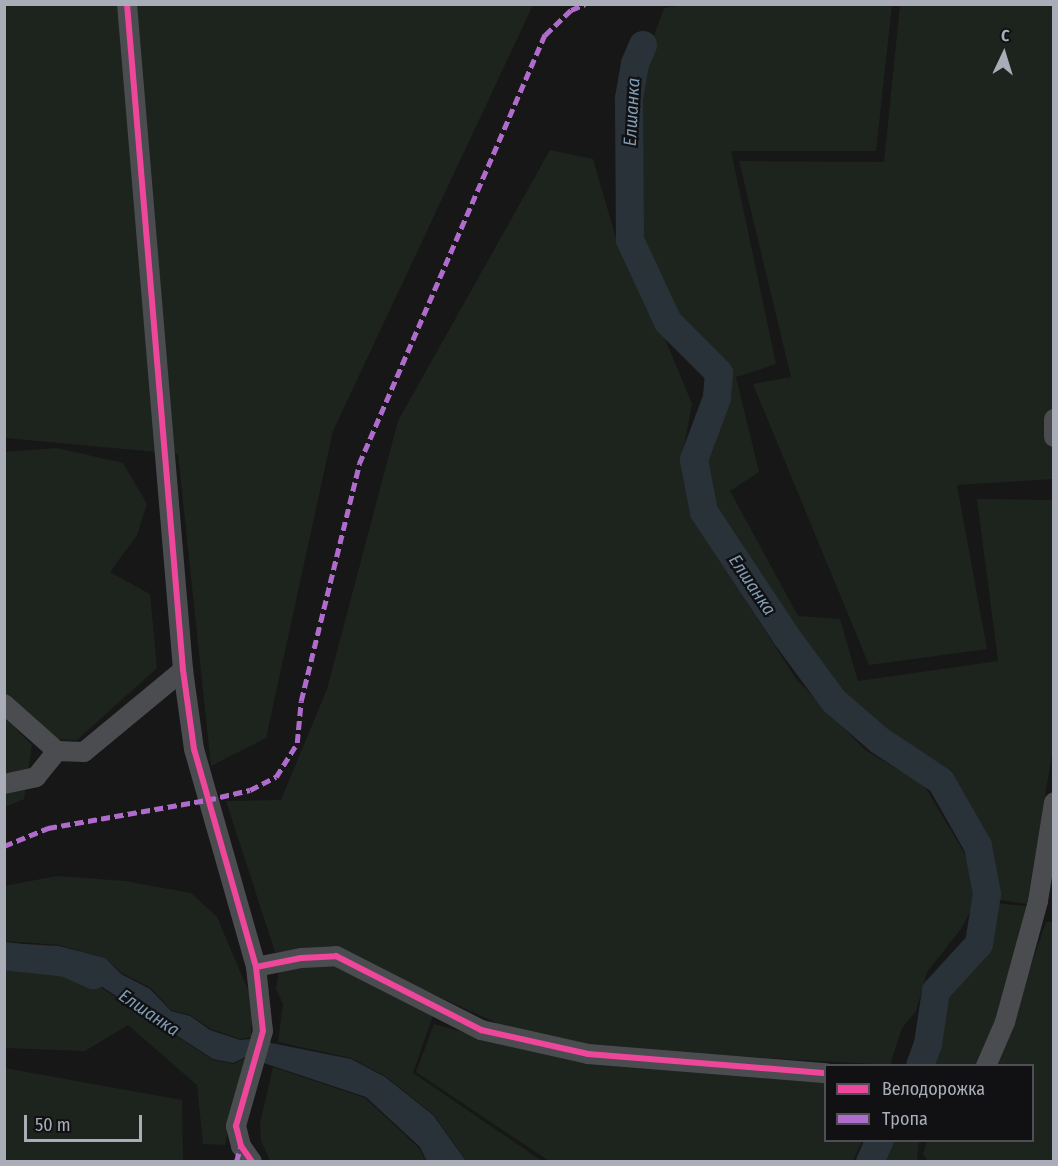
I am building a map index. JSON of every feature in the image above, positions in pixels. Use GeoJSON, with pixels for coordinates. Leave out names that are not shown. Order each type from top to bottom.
{"type":"FeatureCollection","features":[{"type":"Feature","properties":{"kind":"street"},"geometry":{"type":"LineString","coordinates":[[127,4],[183,670],[194,748],[256,967],[263,1031],[236,1125],[241,1146],[252,1161]]}},
{"type":"Feature","properties":{"kind":"street"},"geometry":{"type":"LineString","coordinates":[[1053,419],[1053,437]]}},
{"type":"Feature","properties":{"kind":"street"},"geometry":{"type":"LineString","coordinates":[[4,704],[57,751],[84,752],[183,670]]}},
{"type":"Feature","properties":{"kind":"street"},"geometry":{"type":"LineString","coordinates":[[4,784],[36,777],[57,751]]}},
{"type":"Feature","properties":{"kind":"street"},"geometry":{"type":"LineString","coordinates":[[986,1064],[1005,1022],[1046,904],[1053,802]]}},
{"type":"Feature","properties":{"kind":"street"},"geometry":{"type":"LineString","coordinates":[[256,967],[301,958],[336,956],[481,1030],[588,1054],[824,1073]]}},
{"type":"Feature","properties":{"kind":"shaded area"},"geometry":{"type":"Polygon","coordinates":[[[694,4],[892,5],[876,151],[731,151],[776,364],[736,377],[759,472],[730,491],[798,616],[840,619],[858,681],[998,661],[977,499],[1053,500],[1053,748],[1027,904],[994,899],[990,845],[952,771],[890,733],[857,706],[802,642],[754,571],[713,500],[703,467],[704,444],[724,390],[724,360],[677,312],[662,288],[643,246],[637,216],[641,173],[639,89],[647,55],[664,8],[694,4]]]}},
{"type":"Feature","properties":{"kind":"shaded area"},"geometry":{"type":"Polygon","coordinates":[[[4,5],[533,5],[333,431],[266,738],[211,766],[178,454],[5,438],[4,5]]]}},
{"type":"Feature","properties":{"kind":"shaded area"},"geometry":{"type":"Polygon","coordinates":[[[900,5],[1053,5],[1053,479],[957,485],[987,649],[869,665],[753,384],[791,377],[739,161],[884,162],[900,5]]]}},
{"type":"Feature","properties":{"kind":"shaded area"},"geometry":{"type":"Polygon","coordinates":[[[550,150],[593,159],[618,245],[656,317],[692,404],[683,452],[698,526],[796,679],[865,750],[924,785],[969,861],[974,904],[961,929],[927,972],[916,1011],[902,1028],[890,1064],[611,1049],[501,1025],[339,951],[275,952],[226,801],[281,800],[327,689],[398,421],[550,150]]]}},
{"type":"Feature","properties":{"kind":"shaded area"},"geometry":{"type":"Polygon","coordinates":[[[57,448],[123,463],[147,504],[137,535],[110,572],[150,594],[157,668],[77,740],[51,739],[5,696],[4,452],[57,448]]]}},
{"type":"Feature","properties":{"kind":"shaded area"},"geometry":{"type":"Polygon","coordinates":[[[4,717],[32,745],[24,799],[5,807],[4,717]]]}},
{"type":"Feature","properties":{"kind":"shaded area"},"geometry":{"type":"Polygon","coordinates":[[[57,876],[125,881],[191,893],[217,917],[253,1002],[251,1037],[240,1039],[211,1029],[190,1015],[171,1010],[151,988],[122,973],[105,958],[59,945],[5,941],[4,886],[57,876]]]}},
{"type":"Feature","properties":{"kind":"shaded area"},"geometry":{"type":"Polygon","coordinates":[[[993,903],[1026,906],[991,1048],[980,1064],[922,1064],[940,987],[986,936],[993,903]]]}},
{"type":"Feature","properties":{"kind":"shaded area"},"geometry":{"type":"Polygon","coordinates":[[[1046,922],[1053,922],[1053,1161],[928,1161],[923,1154],[927,1142],[1034,1142],[1034,1064],[997,1064],[1046,922]]]}},
{"type":"Feature","properties":{"kind":"shaded area"},"geometry":{"type":"Polygon","coordinates":[[[35,958],[66,965],[213,1060],[234,1064],[245,1058],[225,1145],[203,1144],[197,1085],[128,1025],[85,1051],[5,1048],[5,959],[35,958]]]}},
{"type":"Feature","properties":{"kind":"shaded area"},"geometry":{"type":"Polygon","coordinates":[[[280,966],[338,966],[434,1012],[413,1073],[542,1161],[467,1161],[433,1114],[385,1076],[351,1058],[278,1042],[283,1004],[276,989],[280,966]]]}},
{"type":"Feature","properties":{"kind":"shaded area"},"geometry":{"type":"Polygon","coordinates":[[[434,1024],[499,1042],[824,1082],[824,1142],[862,1142],[853,1161],[549,1161],[416,1072],[434,1024]]]}},
{"type":"Feature","properties":{"kind":"shaded area"},"geometry":{"type":"Polygon","coordinates":[[[273,1067],[365,1098],[419,1148],[426,1161],[270,1161],[261,1141],[260,1123],[273,1067]]]}},
{"type":"Feature","properties":{"kind":"shaded area"},"geometry":{"type":"Polygon","coordinates":[[[4,1068],[182,1100],[183,1161],[5,1161],[4,1068]]]}},
{"type":"Feature","properties":{"kind":"shaded area"},"geometry":{"type":"Polygon","coordinates":[[[865,1142],[919,1142],[917,1161],[856,1161],[865,1142]]]}},
{"type":"Feature","properties":{"kind":"water"},"geometry":{"type":"Polygon","coordinates":[[[4,943],[59,946],[105,958],[121,974],[150,989],[171,1011],[190,1016],[210,1030],[240,1040],[251,1039],[351,1059],[385,1077],[433,1115],[466,1161],[427,1161],[420,1147],[366,1097],[246,1057],[233,1063],[213,1059],[67,964],[35,957],[5,958],[4,943]]]}},
{"type":"Feature","properties":{"kind":"waterway","name":"Елшанка"},"geometry":{"type":"LineString","coordinates":[[643,45],[635,64],[629,99],[630,240],[668,322],[719,373],[717,398],[694,460],[704,512],[786,636],[834,701],[879,740],[941,781],[978,846],[987,894],[979,944],[936,991],[928,1044],[921,1064]]}},
{"type":"Feature","properties":{"kind":"waterway","name":"Елшанка"},"geometry":{"type":"LineString","coordinates":[[4,956],[66,963],[93,975]]}},
{"type":"Feature","properties":{"kind":"waterway","name":"Елшанка"},"geometry":{"type":"LineString","coordinates":[[870,1162],[879,1142]]}},
{"type":"Feature","properties":{"kind":"marked path"},"geometry":{"type":"LineString","coordinates":[[4,846],[48,828],[207,800],[250,790],[276,777],[297,743],[301,701],[359,464],[545,35],[571,10],[585,4]]}},
{"type":"Feature","properties":{"kind":"marked path"},"geometry":{"type":"LineString","coordinates":[[236,1162],[241,1146]]}},
{"type":"Feature","properties":{"kind":"cycle path"},"geometry":{"type":"LineString","coordinates":[[127,4],[183,670],[194,749],[256,967],[263,1031],[236,1126],[241,1146],[252,1162]]}},
{"type":"Feature","properties":{"kind":"cycle path"},"geometry":{"type":"LineString","coordinates":[[256,967],[301,958],[336,956],[481,1030],[588,1054],[824,1073]]}}]}
